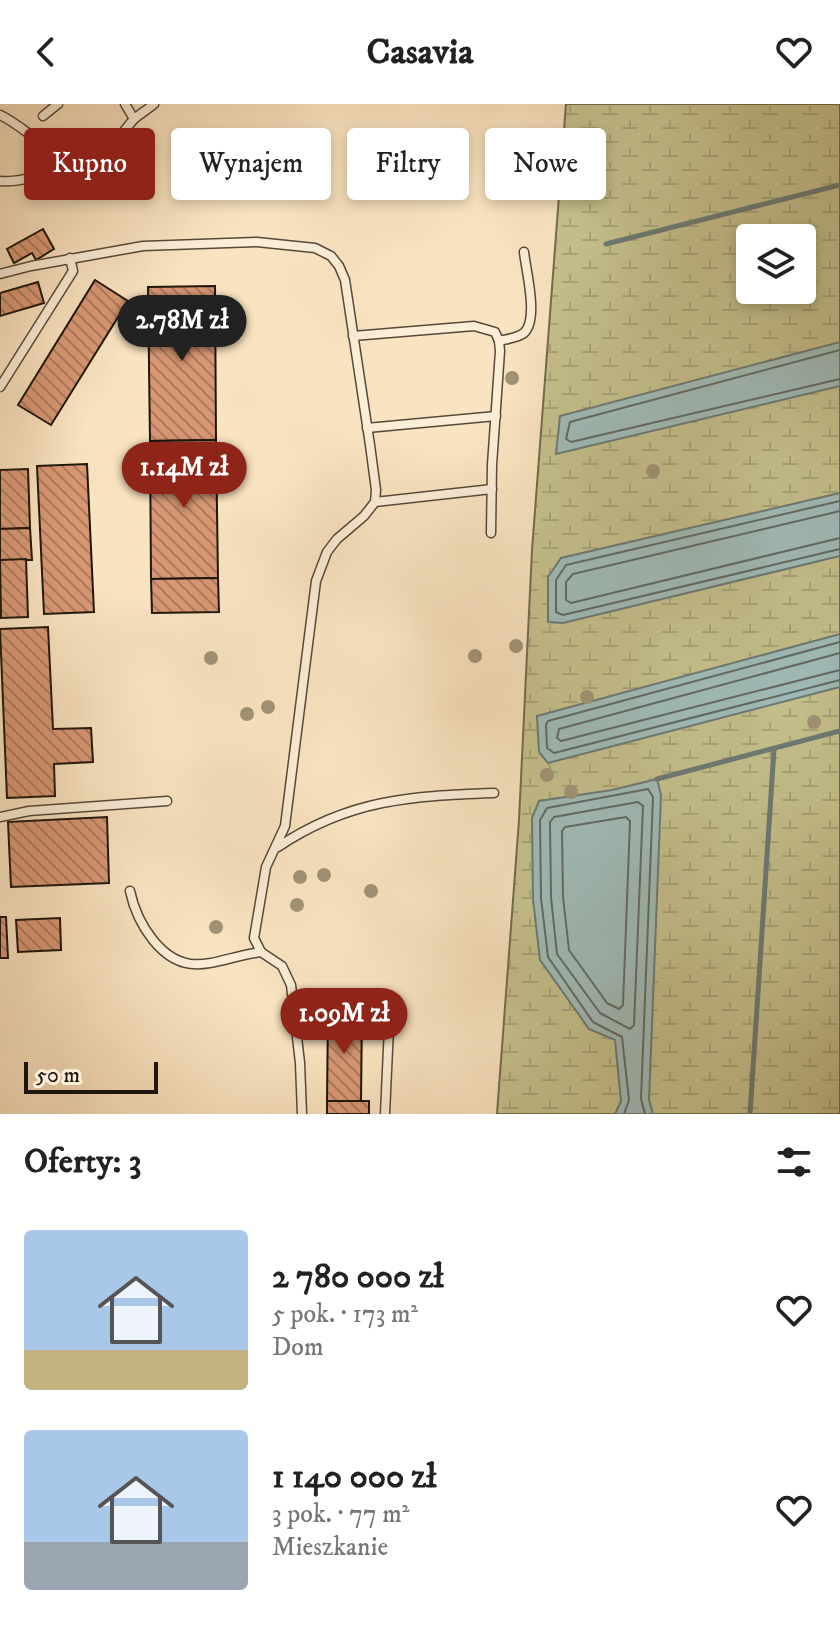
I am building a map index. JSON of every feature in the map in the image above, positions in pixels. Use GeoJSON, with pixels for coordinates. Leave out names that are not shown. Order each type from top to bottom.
{"type":"FeatureCollection","features":[{"type":"Feature","properties":{"kind":"lane"},"geometry":{"type":"LineString","coordinates":[[43,116],[58,104]]}},
{"type":"Feature","properties":{"kind":"lane"},"geometry":{"type":"LineString","coordinates":[[125,104],[134,119]]}},
{"type":"Feature","properties":{"kind":"lane"},"geometry":{"type":"LineString","coordinates":[[127,128],[154,104]]}},
{"type":"Feature","properties":{"kind":"lane"},"geometry":{"type":"LineString","coordinates":[[0,115],[24,130]]}},
{"type":"Feature","properties":{"kind":"lane"},"geometry":{"type":"LineString","coordinates":[[0,181],[24,180]]}},
{"type":"Feature","properties":{"kind":"lane"},"geometry":{"type":"LineString","coordinates":[[0,274],[143,246],[257,242],[315,248],[331,256],[345,280],[376,490],[375,502],[327,552],[316,581],[285,826],[263,876],[255,931],[255,944],[261,952],[282,966],[291,985],[302,1114]]}},
{"type":"Feature","properties":{"kind":"lane"},"geometry":{"type":"LineString","coordinates":[[499,341],[526,331],[531,320],[524,252]]}},
{"type":"Feature","properties":{"kind":"lane"},"geometry":{"type":"LineString","coordinates":[[0,387],[73,271],[70,258]]}},
{"type":"Feature","properties":{"kind":"lane"},"geometry":{"type":"LineString","coordinates":[[353,336],[474,326],[495,332],[499,341],[491,533]]}},
{"type":"Feature","properties":{"kind":"lane"},"geometry":{"type":"LineString","coordinates":[[367,428],[496,416]]}},
{"type":"Feature","properties":{"kind":"lane"},"geometry":{"type":"LineString","coordinates":[[375,502],[492,489]]}},
{"type":"Feature","properties":{"kind":"lane"},"geometry":{"type":"LineString","coordinates":[[276,848],[303,830],[363,806],[432,796],[494,793]]}},
{"type":"Feature","properties":{"kind":"lane"},"geometry":{"type":"LineString","coordinates":[[0,817],[29,811],[167,801]]}},
{"type":"Feature","properties":{"kind":"lane"},"geometry":{"type":"LineString","coordinates":[[130,891],[139,922],[172,960],[196,965],[261,952]]}},
{"type":"Feature","properties":{"kind":"lane"},"geometry":{"type":"LineString","coordinates":[[293,1000],[377,1000],[385,1005],[389,1027],[385,1114]]}},
{"type":"Feature","properties":{"kind":"green space"},"geometry":{"type":"Polygon","coordinates":[[[566,104],[840,104],[840,1114],[497,1114],[519,820],[532,550],[559,200],[606,200],[606,128],[564,128],[566,104]]]}},
{"type":"Feature","properties":{"kind":"water"},"geometry":{"type":"Polygon","coordinates":[[[840,342],[840,386],[556,454],[560,416],[840,342]]]}},
{"type":"Feature","properties":{"kind":"water"},"geometry":{"type":"Polygon","coordinates":[[[840,493],[840,556],[563,623],[548,622],[548,577],[561,558],[840,493]]]}},
{"type":"Feature","properties":{"kind":"water"},"geometry":{"type":"Polygon","coordinates":[[[840,634],[840,687],[548,763],[539,752],[537,716],[840,634]]]}},
{"type":"Feature","properties":{"kind":"water"},"geometry":{"type":"Polygon","coordinates":[[[657,779],[661,795],[649,1100],[653,1114],[615,1114],[621,1101],[615,1040],[589,1029],[540,960],[533,899],[532,818],[539,801],[612,790],[657,779]]]}},
{"type":"Feature","properties":{"kind":"building"},"geometry":{"type":"Polygon","coordinates":[[[43,229],[54,249],[36,260],[32,253],[14,263],[7,249],[43,229]]]}},
{"type":"Feature","properties":{"kind":"building"},"geometry":{"type":"Polygon","coordinates":[[[95,280],[128,301],[51,425],[18,405],[95,280]]]}},
{"type":"Feature","properties":{"kind":"building"},"geometry":{"type":"Polygon","coordinates":[[[38,282],[44,303],[0,316],[0,293],[38,282]]]}},
{"type":"Feature","properties":{"kind":"building"},"geometry":{"type":"Polygon","coordinates":[[[215,286],[216,440],[150,441],[148,287],[215,286]]]}},
{"type":"Feature","properties":{"kind":"building"},"geometry":{"type":"Polygon","coordinates":[[[216,440],[218,578],[151,579],[150,441],[216,440]]]}},
{"type":"Feature","properties":{"kind":"building"},"geometry":{"type":"Polygon","coordinates":[[[87,464],[94,612],[44,614],[37,466],[87,464]]]}},
{"type":"Feature","properties":{"kind":"building"},"geometry":{"type":"Polygon","coordinates":[[[28,469],[30,528],[0,529],[0,470],[28,469]]]}},
{"type":"Feature","properties":{"kind":"building"},"geometry":{"type":"Polygon","coordinates":[[[30,528],[32,560],[0,560],[0,529],[30,528]]]}},
{"type":"Feature","properties":{"kind":"building"},"geometry":{"type":"Polygon","coordinates":[[[26,559],[28,617],[1,618],[0,560],[26,559]]]}},
{"type":"Feature","properties":{"kind":"building"},"geometry":{"type":"Polygon","coordinates":[[[218,578],[219,612],[152,613],[151,579],[218,578]]]}},
{"type":"Feature","properties":{"kind":"building"},"geometry":{"type":"Polygon","coordinates":[[[48,627],[53,729],[91,728],[93,762],[54,764],[55,796],[7,798],[0,629],[48,627]]]}},
{"type":"Feature","properties":{"kind":"building"},"geometry":{"type":"Polygon","coordinates":[[[107,817],[109,883],[11,887],[8,822],[107,817]]]}},
{"type":"Feature","properties":{"kind":"building"},"geometry":{"type":"Polygon","coordinates":[[[0,917],[6,917],[8,958],[0,958],[0,917]]]}},
{"type":"Feature","properties":{"kind":"building"},"geometry":{"type":"Polygon","coordinates":[[[60,918],[61,950],[18,952],[16,920],[60,918]]]}},
{"type":"Feature","properties":{"kind":"building"},"geometry":{"type":"Polygon","coordinates":[[[328,1011],[362,1011],[361,1101],[327,1101],[328,1011]]]}},
{"type":"Feature","properties":{"kind":"building"},"geometry":{"type":"Polygon","coordinates":[[[327,1101],[369,1101],[369,1114],[327,1114],[327,1101]]]}},
{"type":"Feature","properties":{"kind":"waterway"},"geometry":{"type":"LineString","coordinates":[[606,244],[840,185]]}},
{"type":"Feature","properties":{"kind":"waterway"},"geometry":{"type":"LineString","coordinates":[[657,779],[840,731]]}},
{"type":"Feature","properties":{"kind":"waterway"},"geometry":{"type":"LineString","coordinates":[[750,1114],[774,749]]}}]}
